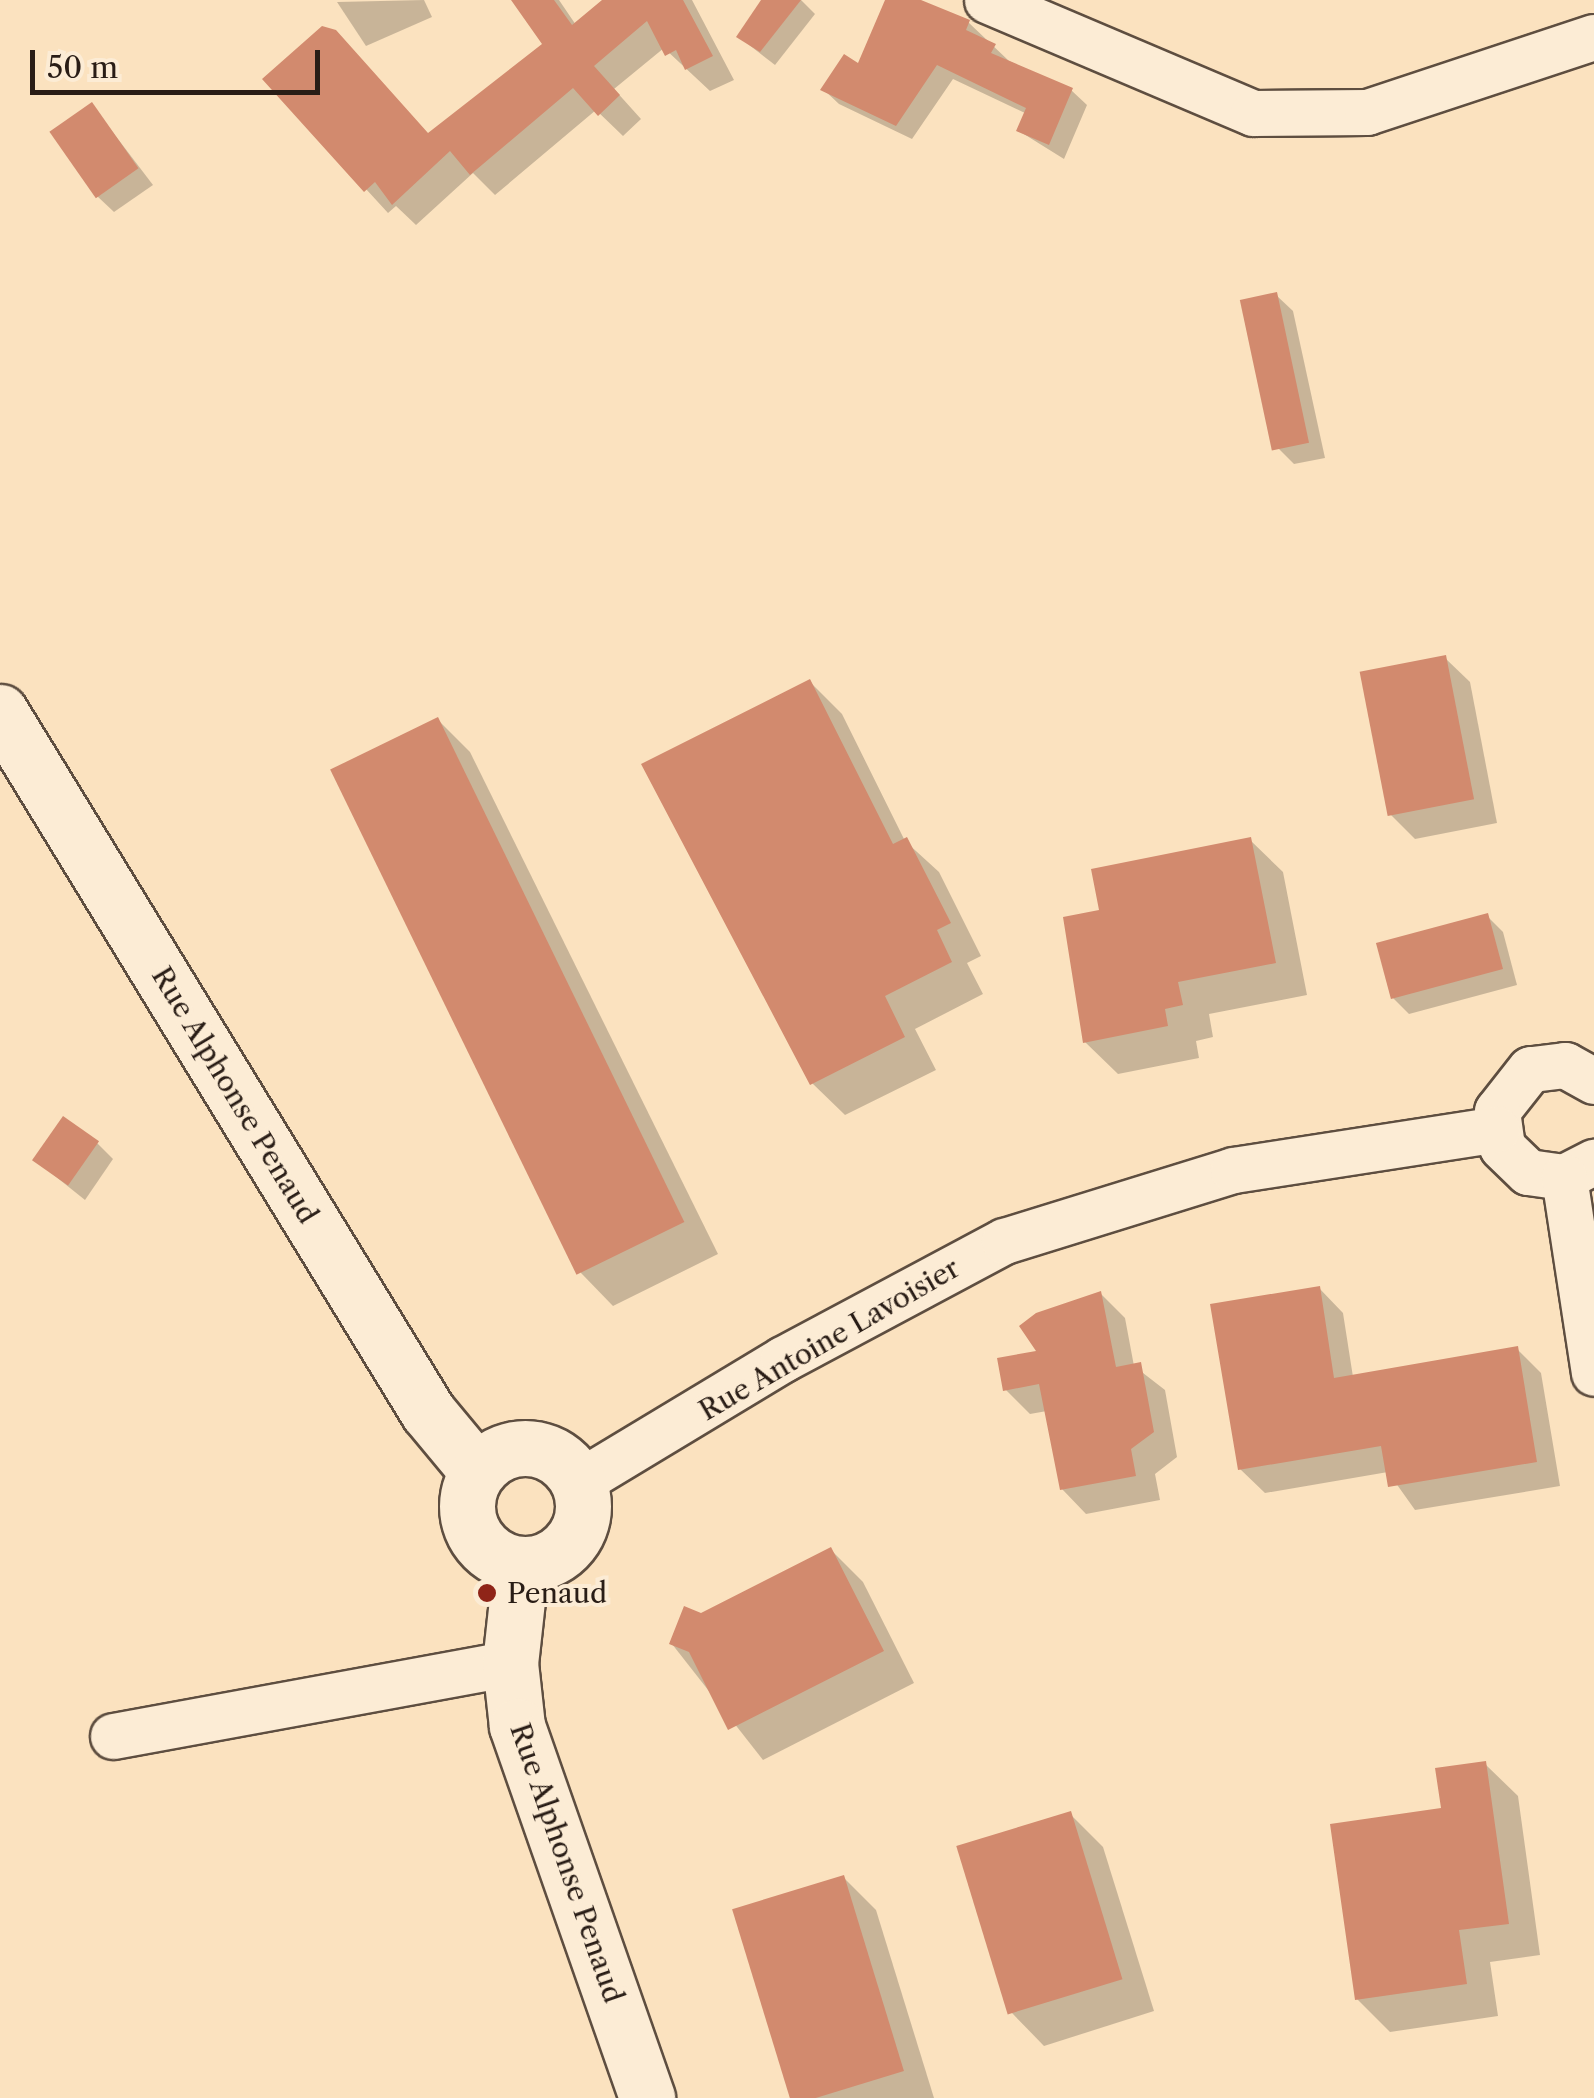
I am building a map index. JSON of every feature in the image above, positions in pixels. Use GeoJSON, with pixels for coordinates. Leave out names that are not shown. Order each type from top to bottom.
{"type":"FeatureCollection","features":[{"type":"Feature","properties":{"kind":"street"},"geometry":{"type":"LineString","coordinates":[[987,0],[1252,113],[1367,112],[1594,38]]}},
{"type":"Feature","properties":{"kind":"street","name":"Rue Alphonse Penaud"},"geometry":{"type":"LineString","coordinates":[[0,712],[428,1412],[477,1471]]}},
{"type":"Feature","properties":{"kind":"street"},"geometry":{"type":"LineString","coordinates":[[1594,1081],[1565,1065],[1530,1069],[1504,1093],[1497,1129],[1513,1162],[1579,1170],[1594,1373]]}},
{"type":"Feature","properties":{"kind":"street","name":"Rue Antoine Lavoisier"},"geometry":{"type":"LineString","coordinates":[[579,1482],[798,1350],[1004,1241],[1233,1170],[1497,1129]]}},
{"type":"Feature","properties":{"kind":"street"},"geometry":{"type":"LineString","coordinates":[[520,1447],[540,1449],[579,1482],[582,1521],[569,1544],[521,1564],[476,1538],[467,1496],[477,1471],[520,1447]]}},
{"type":"Feature","properties":{"kind":"street","name":"Rue Alphonse Penaud"},"geometry":{"type":"LineString","coordinates":[[521,1564],[510,1663],[517,1726],[647,2098]]}},
{"type":"Feature","properties":{"kind":"street"},"geometry":{"type":"LineString","coordinates":[[113,1736],[510,1663]]}},
{"type":"Feature","properties":{"kind":"building"},"geometry":{"type":"Polygon","coordinates":[[[511,0],[554,0],[572,25],[602,0],[683,0],[713,56],[685,70],[676,50],[665,56],[647,21],[594,66],[620,95],[598,116],[573,88],[470,175],[450,151],[392,205],[375,182],[364,192],[262,79],[322,26],[336,30],[428,133],[542,44],[511,0]]]}},
{"type":"Feature","properties":{"kind":"building"},"geometry":{"type":"Polygon","coordinates":[[[761,0],[801,0],[760,52],[736,37],[761,0]]]}},
{"type":"Feature","properties":{"kind":"building"},"geometry":{"type":"Polygon","coordinates":[[[885,0],[921,0],[970,20],[966,30],[996,44],[991,53],[1073,88],[1049,145],[1016,131],[1026,108],[937,65],[896,126],[820,90],[844,54],[858,63],[885,0]]]}},
{"type":"Feature","properties":{"kind":"building"},"geometry":{"type":"Polygon","coordinates":[[[92,102],[138,168],[96,198],[49,132],[92,102]]]}},
{"type":"Feature","properties":{"kind":"building"},"geometry":{"type":"Polygon","coordinates":[[[1277,292],[1309,443],[1272,451],[1240,300],[1277,292]]]}},
{"type":"Feature","properties":{"kind":"building"},"geometry":{"type":"Polygon","coordinates":[[[1446,655],[1474,799],[1388,816],[1360,672],[1446,655]]]}},
{"type":"Feature","properties":{"kind":"building"},"geometry":{"type":"Polygon","coordinates":[[[810,679],[893,844],[907,837],[951,923],[937,930],[952,962],[885,996],[905,1037],[810,1085],[641,764],[810,679]]]}},
{"type":"Feature","properties":{"kind":"building"},"geometry":{"type":"Polygon","coordinates":[[[438,717],[684,1222],[577,1275],[330,770],[438,717]]]}},
{"type":"Feature","properties":{"kind":"building"},"geometry":{"type":"Polygon","coordinates":[[[1251,837],[1276,963],[1178,982],[1183,1005],[1165,1009],[1168,1026],[1083,1043],[1063,917],[1099,910],[1091,869],[1251,837]]]}},
{"type":"Feature","properties":{"kind":"building"},"geometry":{"type":"Polygon","coordinates":[[[1488,913],[1503,969],[1391,999],[1376,943],[1488,913]]]}},
{"type":"Feature","properties":{"kind":"building"},"geometry":{"type":"Polygon","coordinates":[[[63,1116],[99,1141],[68,1185],[32,1160],[63,1116]]]}},
{"type":"Feature","properties":{"kind":"building"},"geometry":{"type":"Polygon","coordinates":[[[1320,1286],[1334,1378],[1518,1346],[1537,1462],[1388,1487],[1381,1446],[1238,1470],[1210,1304],[1320,1286]]]}},
{"type":"Feature","properties":{"kind":"building"},"geometry":{"type":"Polygon","coordinates":[[[1101,1291],[1116,1367],[1141,1362],[1154,1432],[1131,1449],[1136,1476],[1060,1490],[1039,1384],[1003,1391],[997,1358],[1036,1351],[1019,1326],[1036,1313],[1101,1291]]]}},
{"type":"Feature","properties":{"kind":"building"},"geometry":{"type":"Polygon","coordinates":[[[831,1547],[884,1651],[728,1730],[689,1652],[669,1644],[684,1606],[701,1613],[831,1547]]]}},
{"type":"Feature","properties":{"kind":"building"},"geometry":{"type":"Polygon","coordinates":[[[1486,1761],[1509,1924],[1459,1930],[1467,1984],[1355,2000],[1330,1824],[1441,1808],[1435,1768],[1486,1761]]]}},
{"type":"Feature","properties":{"kind":"building"},"geometry":{"type":"Polygon","coordinates":[[[1071,1811],[1122,1979],[1008,2014],[956,1846],[1071,1811]]]}},
{"type":"Feature","properties":{"kind":"building"},"geometry":{"type":"Polygon","coordinates":[[[844,1875],[904,2071],[816,2098],[790,2098],[732,1909],[844,1875]]]}},
{"type":"Feature","properties":{"kind":"place","name":"Penaud"},"geometry":{"type":"Point","coordinates":[487,1593]}}]}
